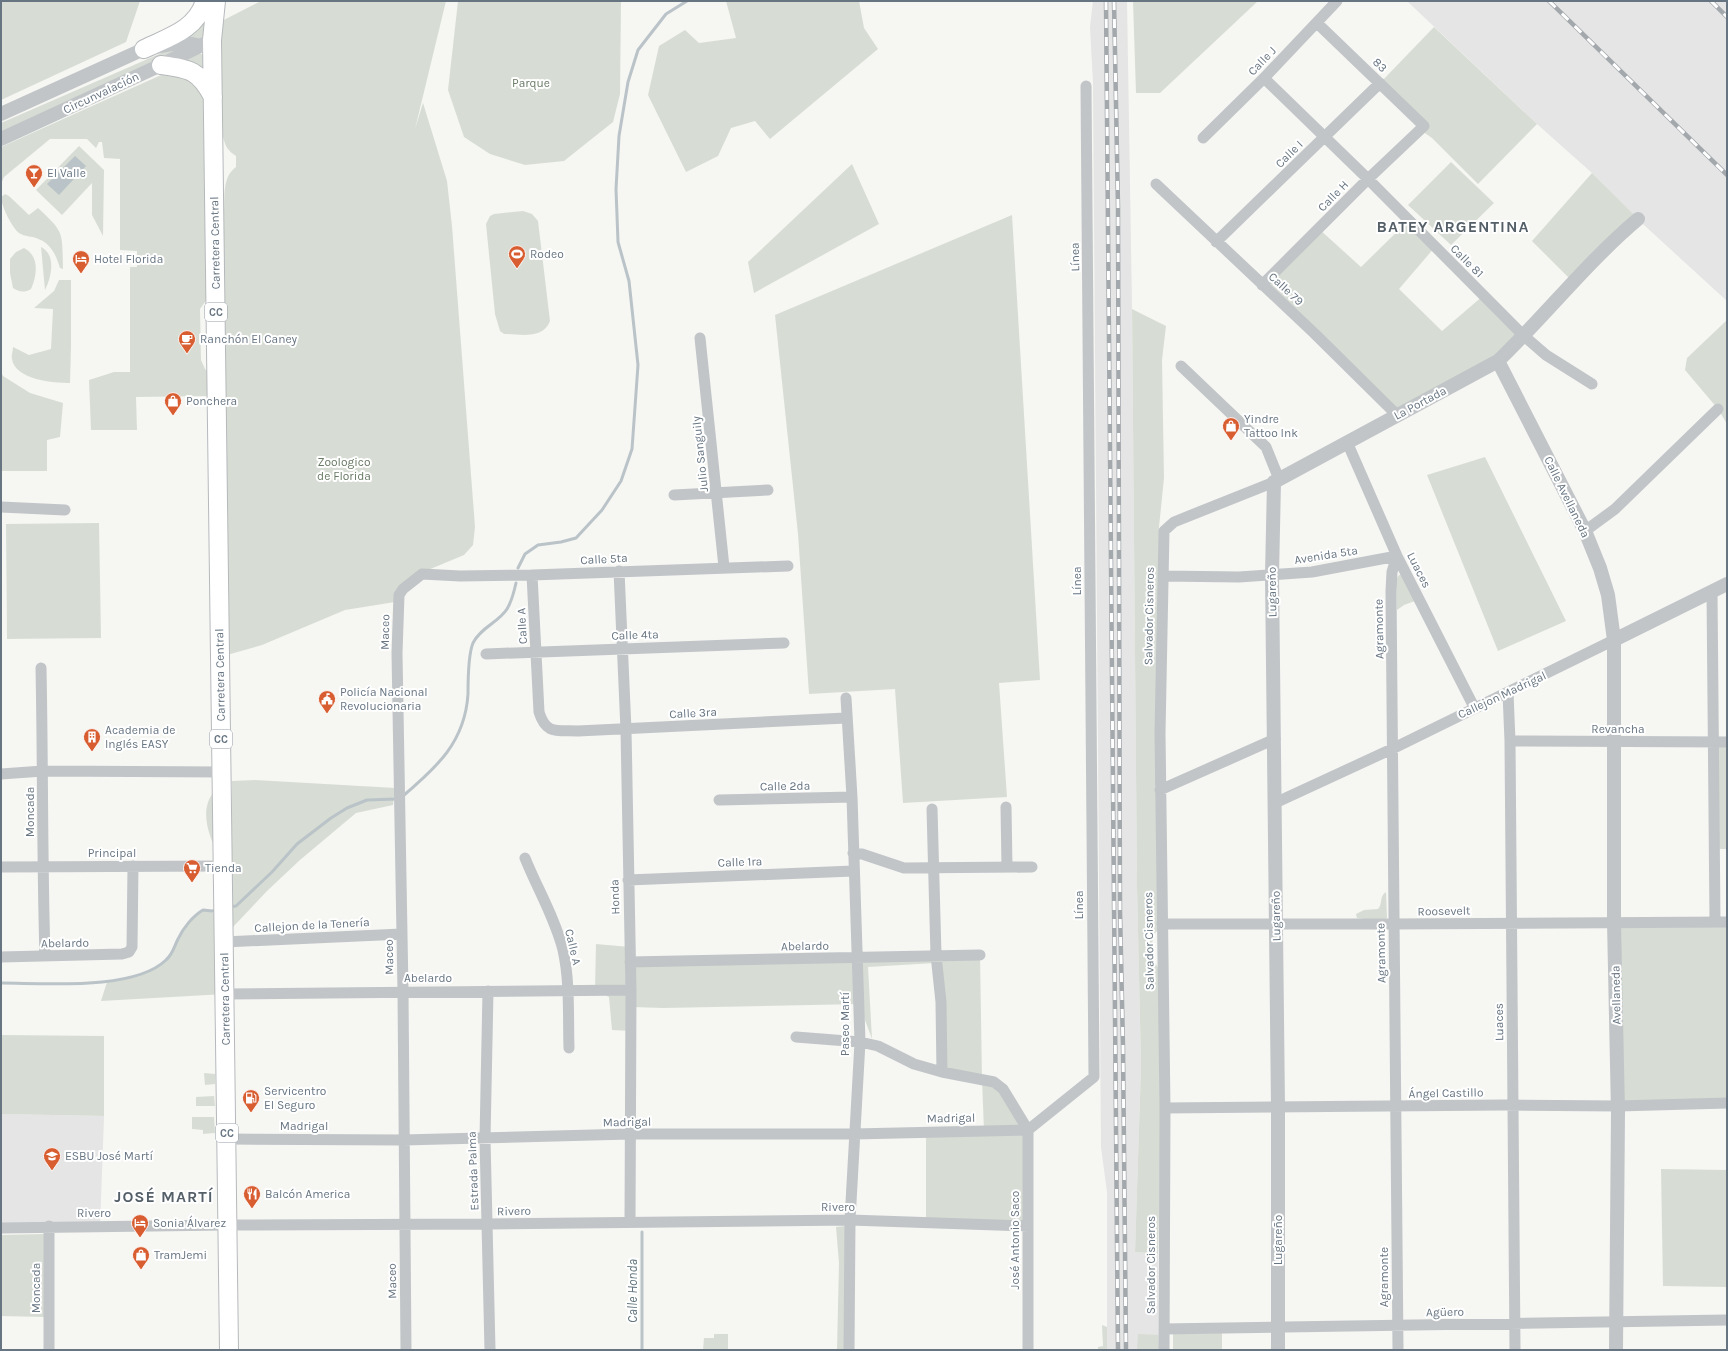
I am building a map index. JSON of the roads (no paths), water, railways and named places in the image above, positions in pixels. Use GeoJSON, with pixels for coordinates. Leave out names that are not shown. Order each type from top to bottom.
{"type":"FeatureCollection","features":[{"type":"Feature","properties":{"kind":"highway"},"geometry":{"type":"LineString","coordinates":[[144,49],[173,36],[192,24],[202,10],[205,1]]}},
{"type":"Feature","properties":{"kind":"highway","name":"Carretera Central"},"geometry":{"type":"LineString","coordinates":[[216,1],[208,47],[213,98],[227,1138],[226,1225],[229,1350]]}},
{"type":"Feature","properties":{"kind":"highway"},"geometry":{"type":"LineString","coordinates":[[161,65],[190,71],[202,78],[213,98]]}},
{"type":"Feature","properties":{"kind":"street","name":"Calle J"},"geometry":{"type":"LineString","coordinates":[[1203,138],[1264,78],[1338,1]]}},
{"type":"Feature","properties":{"kind":"street","name":"83"},"geometry":{"type":"LineString","coordinates":[[1317,23],[1424,126]]}},
{"type":"Feature","properties":{"kind":"street","name":"Circunvalación"},"geometry":{"type":"LineString","coordinates":[[1,114],[144,49],[176,43],[208,47]]}},
{"type":"Feature","properties":{"kind":"street","name":"Circunvalación"},"geometry":{"type":"LineString","coordinates":[[1,139],[161,65],[208,47]]}},
{"type":"Feature","properties":{"kind":"street","name":"Calle 81"},"geometry":{"type":"LineString","coordinates":[[1264,78],[1368,179],[1524,336],[1546,355],[1592,384]]}},
{"type":"Feature","properties":{"kind":"street","name":"Calle I"},"geometry":{"type":"LineString","coordinates":[[1216,242],[1380,83]]}},
{"type":"Feature","properties":{"kind":"street","name":"Línea"},"geometry":{"type":"LineString","coordinates":[[1028,1130],[1094,1077],[1086,86]]}},
{"type":"Feature","properties":{"kind":"street","name":"Calle H"},"geometry":{"type":"LineString","coordinates":[[1262,285],[1368,179],[1424,126]]}},
{"type":"Feature","properties":{"kind":"street","name":"Calle 79"},"geometry":{"type":"LineString","coordinates":[[1156,184],[1314,333],[1397,415]]}},
{"type":"Feature","properties":{"kind":"street","name":"La Portada"},"geometry":{"type":"LineString","coordinates":[[1164,531],[1174,522],[1276,480],[1498,361],[1524,336],[1573,282],[1638,219]]}},
{"type":"Feature","properties":{"kind":"street","name":"Julio Sanguily"},"geometry":{"type":"LineString","coordinates":[[700,338],[724,567]]}},
{"type":"Feature","properties":{"kind":"street","name":"Calle Avellaneda"},"geometry":{"type":"LineString","coordinates":[[1498,361],[1585,531],[1600,568],[1608,595],[1614,640]]}},
{"type":"Feature","properties":{"kind":"street"},"geometry":{"type":"LineString","coordinates":[[1181,366],[1266,447],[1276,480]]}},
{"type":"Feature","properties":{"kind":"street"},"geometry":{"type":"LineString","coordinates":[[1585,531],[1615,509],[1718,409]]}},
{"type":"Feature","properties":{"kind":"street","name":"Luaces"},"geometry":{"type":"LineString","coordinates":[[1347,442],[1397,556],[1474,707]]}},
{"type":"Feature","properties":{"kind":"street","name":"Lugareño"},"geometry":{"type":"LineString","coordinates":[[1276,480],[1272,575],[1278,1107],[1278,1350]]}},
{"type":"Feature","properties":{"kind":"street"},"geometry":{"type":"LineString","coordinates":[[674,495],[768,490]]}},
{"type":"Feature","properties":{"kind":"street"},"geometry":{"type":"LineString","coordinates":[[1,507],[65,510]]}},
{"type":"Feature","properties":{"kind":"street","name":"Salvador Cisneros"},"geometry":{"type":"LineString","coordinates":[[1164,531],[1160,733],[1165,1108],[1164,1350]]}},
{"type":"Feature","properties":{"kind":"street","name":"Avenida 5ta"},"geometry":{"type":"LineString","coordinates":[[1163,576],[1239,577],[1312,572],[1397,556]]}},
{"type":"Feature","properties":{"kind":"street","name":"Agramonte"},"geometry":{"type":"LineString","coordinates":[[1397,556],[1392,572],[1391,591],[1394,748],[1393,924],[1398,1350]]}},
{"type":"Feature","properties":{"kind":"street","name":"Calle 5ta"},"geometry":{"type":"LineString","coordinates":[[422,574],[460,576],[532,575],[724,567],[788,566]]}},
{"type":"Feature","properties":{"kind":"street","name":"Honda"},"geometry":{"type":"LineString","coordinates":[[619,571],[626,730],[631,990],[630,1222]]}},
{"type":"Feature","properties":{"kind":"street","name":"Maceo"},"geometry":{"type":"LineString","coordinates":[[406,1350],[397,626],[399,595],[403,588],[422,574]]}},
{"type":"Feature","properties":{"kind":"street","name":"Calle A"},"geometry":{"type":"LineString","coordinates":[[532,575],[539,712],[542,723]]}},
{"type":"Feature","properties":{"kind":"street","name":"Callejon Madrigal"},"geometry":{"type":"LineString","coordinates":[[1275,803],[1394,748],[1474,707],[1508,693],[1727,584]]}},
{"type":"Feature","properties":{"kind":"street"},"geometry":{"type":"LineString","coordinates":[[1712,591],[1715,922]]}},
{"type":"Feature","properties":{"kind":"street","name":"Avellaneda"},"geometry":{"type":"LineString","coordinates":[[1614,640],[1614,922],[1618,1106],[1616,1350]]}},
{"type":"Feature","properties":{"kind":"street","name":"Calle 4ta"},"geometry":{"type":"LineString","coordinates":[[486,654],[784,643]]}},
{"type":"Feature","properties":{"kind":"street","name":"Moncada"},"geometry":{"type":"LineString","coordinates":[[42,668],[43,867],[46,956]]}},
{"type":"Feature","properties":{"kind":"street","name":"Luaces"},"geometry":{"type":"LineString","coordinates":[[1508,693],[1510,741],[1515,1350]]}},
{"type":"Feature","properties":{"kind":"street","name":"Paseo Martí"},"geometry":{"type":"LineString","coordinates":[[846,698],[846,718],[852,797],[853,871],[858,958],[860,1042],[850,1220],[848,1350]]}},
{"type":"Feature","properties":{"kind":"street","name":"Calle 3ra"},"geometry":{"type":"LineString","coordinates":[[542,723],[547,728],[578,731],[626,730],[846,718]]}},
{"type":"Feature","properties":{"kind":"street"},"geometry":{"type":"LineString","coordinates":[[1160,790],[1275,740]]}},
{"type":"Feature","properties":{"kind":"street","name":"Revancha"},"geometry":{"type":"LineString","coordinates":[[1510,741],[1727,742]]}},
{"type":"Feature","properties":{"kind":"street"},"geometry":{"type":"LineString","coordinates":[[1,774],[43,771],[222,772]]}},
{"type":"Feature","properties":{"kind":"street","name":"Calle 2da"},"geometry":{"type":"LineString","coordinates":[[719,800],[852,797]]}},
{"type":"Feature","properties":{"kind":"street"},"geometry":{"type":"LineString","coordinates":[[1006,807],[1007,867]]}},
{"type":"Feature","properties":{"kind":"street"},"geometry":{"type":"LineString","coordinates":[[932,809],[936,955],[941,1002],[942,1072]]}},
{"type":"Feature","properties":{"kind":"street"},"geometry":{"type":"LineString","coordinates":[[853,853],[862,854],[904,868],[1032,867]]}},
{"type":"Feature","properties":{"kind":"street","name":"Calle A"},"geometry":{"type":"LineString","coordinates":[[525,858],[558,934],[566,968],[569,1048]]}},
{"type":"Feature","properties":{"kind":"street","name":"Abelardo"},"geometry":{"type":"LineString","coordinates":[[1,957],[122,954],[129,952],[132,947],[133,866]]}},
{"type":"Feature","properties":{"kind":"street","name":"Principal"},"geometry":{"type":"LineString","coordinates":[[1,867],[223,866]]}},
{"type":"Feature","properties":{"kind":"street","name":"Calle 1ra"},"geometry":{"type":"LineString","coordinates":[[628,880],[853,871]]}},
{"type":"Feature","properties":{"kind":"street","name":"Roosevelt"},"geometry":{"type":"LineString","coordinates":[[1162,924],[1727,922]]}},
{"type":"Feature","properties":{"kind":"street","name":"Callejon de la Tenería"},"geometry":{"type":"LineString","coordinates":[[224,942],[402,934]]}},
{"type":"Feature","properties":{"kind":"street","name":"Abelardo"},"geometry":{"type":"LineString","coordinates":[[630,962],[980,955]]}},
{"type":"Feature","properties":{"kind":"street","name":"Abelardo"},"geometry":{"type":"LineString","coordinates":[[225,994],[567,989],[631,990]]}},
{"type":"Feature","properties":{"kind":"street","name":"Estrada Palma"},"geometry":{"type":"LineString","coordinates":[[488,991],[485,1139],[490,1350]]}},
{"type":"Feature","properties":{"kind":"street"},"geometry":{"type":"LineString","coordinates":[[796,1037],[860,1042],[878,1046],[914,1064],[942,1072],[994,1082],[1003,1089],[1028,1130]]}},
{"type":"Feature","properties":{"kind":"street","name":"Ángel Castillo"},"geometry":{"type":"LineString","coordinates":[[1165,1108],[1513,1105],[1618,1106],[1727,1103]]}},
{"type":"Feature","properties":{"kind":"street","name":"Madrigal"},"geometry":{"type":"LineString","coordinates":[[227,1138],[403,1140],[630,1134],[854,1134],[1028,1130]]}},
{"type":"Feature","properties":{"kind":"street","name":"José Antonio Saco"},"geometry":{"type":"LineString","coordinates":[[1028,1130],[1028,1350]]}},
{"type":"Feature","properties":{"kind":"street","name":"Rivero"},"geometry":{"type":"LineString","coordinates":[[1,1228],[49,1226],[488,1224],[850,1220],[1028,1226]]}},
{"type":"Feature","properties":{"kind":"street","name":"Moncada"},"geometry":{"type":"LineString","coordinates":[[49,1226],[49,1350]]}},
{"type":"Feature","properties":{"kind":"street","name":"Agüero"},"geometry":{"type":"LineString","coordinates":[[1164,1329],[1727,1320]]}},
{"type":"Feature","properties":{"kind":"waterway"},"geometry":{"type":"LineString","coordinates":[[518,568],[525,554],[538,545],[561,542],[576,538],[602,510],[621,481],[632,449],[638,365],[629,281],[618,242],[616,189],[619,136],[628,82],[638,50],[666,14],[687,1]]}},
{"type":"Feature","properties":{"kind":"waterway"},"geometry":{"type":"LineString","coordinates":[[403,796],[438,764],[455,740],[466,711],[471,648],[480,633],[504,614],[512,600],[516,583]]}},
{"type":"Feature","properties":{"kind":"waterway"},"geometry":{"type":"LineString","coordinates":[[229,907],[236,906],[272,872],[297,844],[331,818],[347,808],[367,800],[396,799]]}},
{"type":"Feature","properties":{"kind":"waterway"},"geometry":{"type":"LineString","coordinates":[[1,983],[88,983],[133,977],[151,970],[166,960],[172,953],[185,927],[199,913],[203,910],[218,910]]}},
{"type":"Feature","properties":{"kind":"waterway","name":"Calle Honda"},"geometry":{"type":"LineString","coordinates":[[642,1232],[642,1350]]}},
{"type":"Feature","properties":{"kind":"railway"},"geometry":{"type":"LineString","coordinates":[[1106,1],[1118,1350]]}},
{"type":"Feature","properties":{"kind":"railway"},"geometry":{"type":"LineString","coordinates":[[1114,1],[1118,206],[1120,911],[1126,1350]]}},
{"type":"Feature","properties":{"kind":"railway"},"geometry":{"type":"LineString","coordinates":[[1549,1],[1727,175]]}},
{"type":"Feature","properties":{"kind":"railway"},"geometry":{"type":"LineString","coordinates":[[1711,1],[1727,17]]}},
{"type":"Feature","properties":{"kind":"place","name":"El Valle"},"geometry":{"type":"Point","coordinates":[34,188]}},
{"type":"Feature","properties":{"kind":"place","name":"Rodeo"},"geometry":{"type":"Point","coordinates":[517,269]}},
{"type":"Feature","properties":{"kind":"place","name":"Hotel Florida"},"geometry":{"type":"Point","coordinates":[81,274]}},
{"type":"Feature","properties":{"kind":"place","name":"Ranchón El Caney"},"geometry":{"type":"Point","coordinates":[187,354]}},
{"type":"Feature","properties":{"kind":"place","name":"Ponchera"},"geometry":{"type":"Point","coordinates":[173,416]}},
{"type":"Feature","properties":{"kind":"place","name":"Yindre Tattoo Ink"},"geometry":{"type":"Point","coordinates":[1231,441]}},
{"type":"Feature","properties":{"kind":"place","name":"Policía Nacional Revolucionaria"},"geometry":{"type":"Point","coordinates":[327,714]}},
{"type":"Feature","properties":{"kind":"place","name":"Academia de Inglés EASY"},"geometry":{"type":"Point","coordinates":[92,752]}},
{"type":"Feature","properties":{"kind":"place","name":"Tienda"},"geometry":{"type":"Point","coordinates":[192,883]}},
{"type":"Feature","properties":{"kind":"place","name":"Servicentro El Seguro"},"geometry":{"type":"Point","coordinates":[251,1113]}},
{"type":"Feature","properties":{"kind":"place","name":"ESBU José Martí"},"geometry":{"type":"Point","coordinates":[52,1171]}},
{"type":"Feature","properties":{"kind":"place","name":"Balcón America"},"geometry":{"type":"Point","coordinates":[252,1209]}},
{"type":"Feature","properties":{"kind":"place","name":"Sonia Álvarez"},"geometry":{"type":"Point","coordinates":[140,1238]}},
{"type":"Feature","properties":{"kind":"place","name":"TramJemi"},"geometry":{"type":"Point","coordinates":[141,1270]}},
{"type":"Feature","properties":{"kind":"district","name":"BATEY ARGENTINA"},"geometry":{"type":"Point","coordinates":[1453,226]}},
{"type":"Feature","properties":{"kind":"district","name":"JOSÉ MARTÍ"},"geometry":{"type":"Point","coordinates":[164,1196]}},
{"type":"Feature","properties":{"kind":"park label","name":"Parque"},"geometry":{"type":"Point","coordinates":[531,83]}},
{"type":"Feature","properties":{"kind":"park label","name":"Zoologico de Florida"},"geometry":{"type":"Point","coordinates":[344,469]}}]}
